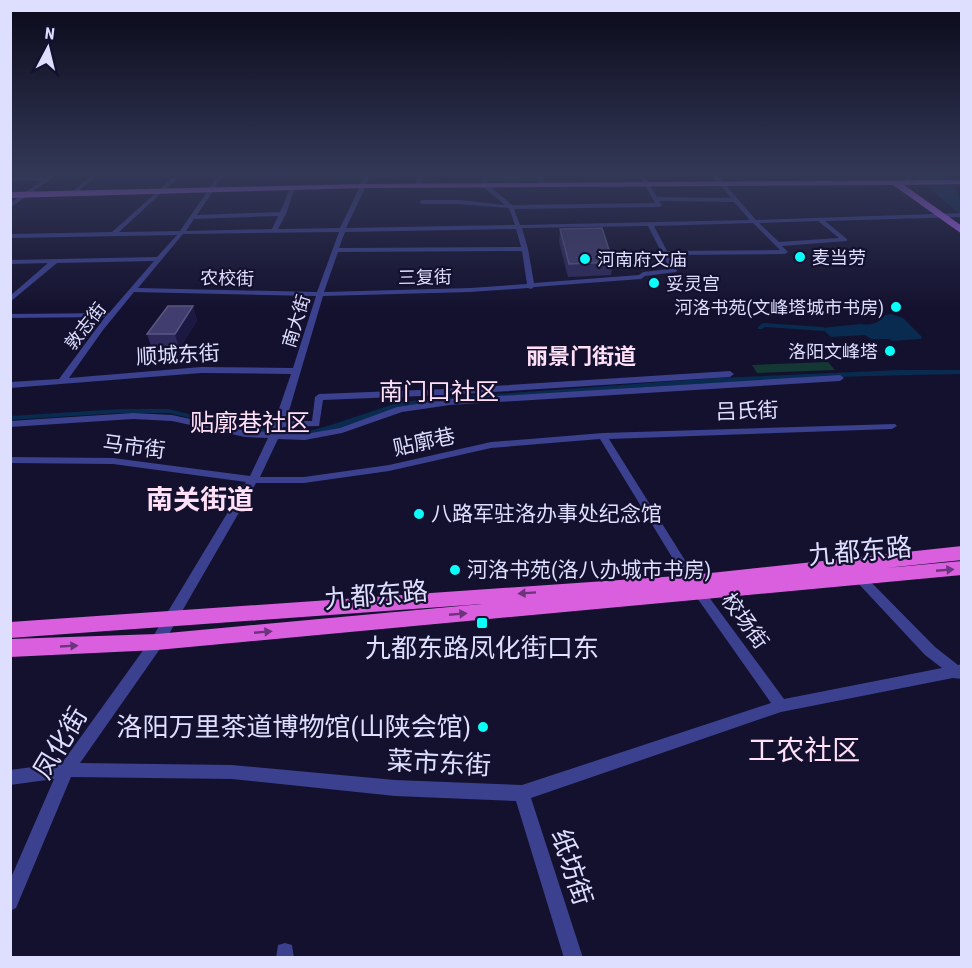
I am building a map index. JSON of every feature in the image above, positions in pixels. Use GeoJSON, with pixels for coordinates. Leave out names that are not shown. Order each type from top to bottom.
{"type":"FeatureCollection","features":[{"type":"Feature","properties":{"kind":"highway","name":"九都东路"},"geometry":{"type":"LineString","coordinates":[[10,648],[157,642],[696,587],[962,553]]}},
{"type":"Feature","properties":{"kind":"highway","name":"九都东路"},"geometry":{"type":"LineString","coordinates":[[10,630],[860,578],[962,568]]}},
{"type":"Feature","properties":{"kind":"main road"},"geometry":{"type":"LineString","coordinates":[[950,218],[962,229]]}},
{"type":"Feature","properties":{"kind":"street"},"geometry":{"type":"LineString","coordinates":[[113,234],[130,218]]}},
{"type":"Feature","properties":{"kind":"street","name":"敦志街"},"geometry":{"type":"LineString","coordinates":[[62,381],[112,315],[192,218]]}},
{"type":"Feature","properties":{"kind":"street"},"geometry":{"type":"LineString","coordinates":[[275,230],[281,218]]}},
{"type":"Feature","properties":{"kind":"street","name":"南大街"},"geometry":{"type":"LineString","coordinates":[[253,480],[280,424],[320,294],[348,218]]}},
{"type":"Feature","properties":{"kind":"street"},"geometry":{"type":"LineString","coordinates":[[517,218],[525,249],[531,287]]}},
{"type":"Feature","properties":{"kind":"street"},"geometry":{"type":"LineString","coordinates":[[650,224],[665,253],[785,252],[751,218]]}},
{"type":"Feature","properties":{"kind":"street"},"geometry":{"type":"LineString","coordinates":[[10,236],[275,230],[520,228],[854,218]]}},
{"type":"Feature","properties":{"kind":"street"},"geometry":{"type":"LineString","coordinates":[[777,244],[845,240],[819,219]]}},
{"type":"Feature","properties":{"kind":"street"},"geometry":{"type":"LineString","coordinates":[[336,250],[525,249]]}},
{"type":"Feature","properties":{"kind":"street","name":"三复街"},"geometry":{"type":"LineString","coordinates":[[320,294],[531,287],[641,278],[643,274],[674,271],[665,253]]}},
{"type":"Feature","properties":{"kind":"street"},"geometry":{"type":"LineString","coordinates":[[10,262],[160,259]]}},
{"type":"Feature","properties":{"kind":"street"},"geometry":{"type":"LineString","coordinates":[[10,300],[55,261]]}},
{"type":"Feature","properties":{"kind":"street","name":"农校街"},"geometry":{"type":"LineString","coordinates":[[133,290],[320,294]]}},
{"type":"Feature","properties":{"kind":"street"},"geometry":{"type":"LineString","coordinates":[[10,316],[112,315]]}},
{"type":"Feature","properties":{"kind":"street","name":"顺城东街"},"geometry":{"type":"LineString","coordinates":[[10,385],[201,370],[296,371]]}},
{"type":"Feature","properties":{"kind":"street"},"geometry":{"type":"LineString","coordinates":[[280,424],[316,424],[319,397],[445,392],[730,374]]}},
{"type":"Feature","properties":{"kind":"street"},"geometry":{"type":"LineString","coordinates":[[10,424],[133,416],[172,418],[245,435],[305,437],[342,430],[400,410],[450,402],[840,378]]}},
{"type":"Feature","properties":{"kind":"street","name":"吕氏街"},"geometry":{"type":"LineString","coordinates":[[603,435],[892,426]]}},
{"type":"Feature","properties":{"kind":"street","name":"贴廓巷"},"geometry":{"type":"LineString","coordinates":[[253,480],[303,480],[390,468],[491,445],[603,435]]}},
{"type":"Feature","properties":{"kind":"street","name":"校场街"},"geometry":{"type":"LineString","coordinates":[[603,435],[696,587],[781,706]]}},
{"type":"Feature","properties":{"kind":"street","name":"马市街"},"geometry":{"type":"LineString","coordinates":[[10,460],[113,461],[253,480]]}},
{"type":"Feature","properties":{"kind":"street","name":"凤化街"},"geometry":{"type":"LineString","coordinates":[[10,902],[66,770],[157,642],[253,480]]}},
{"type":"Feature","properties":{"kind":"street"},"geometry":{"type":"LineString","coordinates":[[860,578],[930,651],[960,673]]}},
{"type":"Feature","properties":{"kind":"street"},"geometry":{"type":"LineString","coordinates":[[522,793],[781,706],[960,673]]}},
{"type":"Feature","properties":{"kind":"street","name":"菜市东街"},"geometry":{"type":"LineString","coordinates":[[10,778],[66,770],[232,772],[396,788],[522,793]]}},
{"type":"Feature","properties":{"kind":"street","name":"纸坊街"},"geometry":{"type":"LineString","coordinates":[[522,793],[574,957]]}},
{"type":"Feature","properties":{"kind":"green space"},"geometry":{"type":"Polygon","coordinates":[[[828,362],[835,370],[757,373],[752,365],[828,362]]]}},
{"type":"Feature","properties":{"kind":"water"},"geometry":{"type":"Polygon","coordinates":[[[891,314],[903,318],[922,337],[921,339],[892,341],[890,339],[871,339],[865,335],[831,337],[821,328],[868,325],[891,314]]]}},
{"type":"Feature","properties":{"kind":"building"},"geometry":{"type":"Polygon","coordinates":[[[602,228],[613,262],[569,264],[560,229],[602,228]]]}},
{"type":"Feature","properties":{"kind":"building"},"geometry":{"type":"Polygon","coordinates":[[[168,306],[193,306],[175,334],[147,334],[168,306]]]}},
{"type":"Feature","properties":{"kind":"waterway"},"geometry":{"type":"LineString","coordinates":[[760,328],[763,325],[823,329]]}},
{"type":"Feature","properties":{"kind":"waterway"},"geometry":{"type":"LineString","coordinates":[[470,398],[777,377],[962,372]]}},
{"type":"Feature","properties":{"kind":"waterway"},"geometry":{"type":"LineString","coordinates":[[10,418],[121,411],[169,411],[245,430],[313,432],[400,404],[453,399]]}},
{"type":"Feature","properties":{"kind":"place","name":"麦当劳"},"geometry":{"type":"Point","coordinates":[800,257]}},
{"type":"Feature","properties":{"kind":"place","name":"河南府文庙"},"geometry":{"type":"Point","coordinates":[585,259]}},
{"type":"Feature","properties":{"kind":"place","name":"妥灵宫"},"geometry":{"type":"Point","coordinates":[654,283]}},
{"type":"Feature","properties":{"kind":"place","name":"河洛书苑(文峰塔城市书房)"},"geometry":{"type":"Point","coordinates":[896,307]}},
{"type":"Feature","properties":{"kind":"place","name":"洛阳文峰塔"},"geometry":{"type":"Point","coordinates":[890,351]}},
{"type":"Feature","properties":{"kind":"place","name":"八路军驻洛办事处纪念馆"},"geometry":{"type":"Point","coordinates":[419,514]}},
{"type":"Feature","properties":{"kind":"place","name":"河洛书苑(洛八办城市书房)"},"geometry":{"type":"Point","coordinates":[455,570]}},
{"type":"Feature","properties":{"kind":"place","name":"九都东路凤化街口东"},"geometry":{"type":"Point","coordinates":[482,623]}},
{"type":"Feature","properties":{"kind":"place","name":"洛阳万里茶道博物馆(山陕会馆)"},"geometry":{"type":"Point","coordinates":[483,727]}},
{"type":"Feature","properties":{"kind":"district","name":"丽景门街道"},"geometry":{"type":"Point","coordinates":[581,356]}},
{"type":"Feature","properties":{"kind":"district","name":"南门口社区"},"geometry":{"type":"Point","coordinates":[439,392]}},
{"type":"Feature","properties":{"kind":"district","name":"贴廓巷社区"},"geometry":{"type":"Point","coordinates":[250,423]}},
{"type":"Feature","properties":{"kind":"district","name":"南关街道"},"geometry":{"type":"Point","coordinates":[200,500]}},
{"type":"Feature","properties":{"kind":"district","name":"工农社区"},"geometry":{"type":"Point","coordinates":[804,750]}}]}
